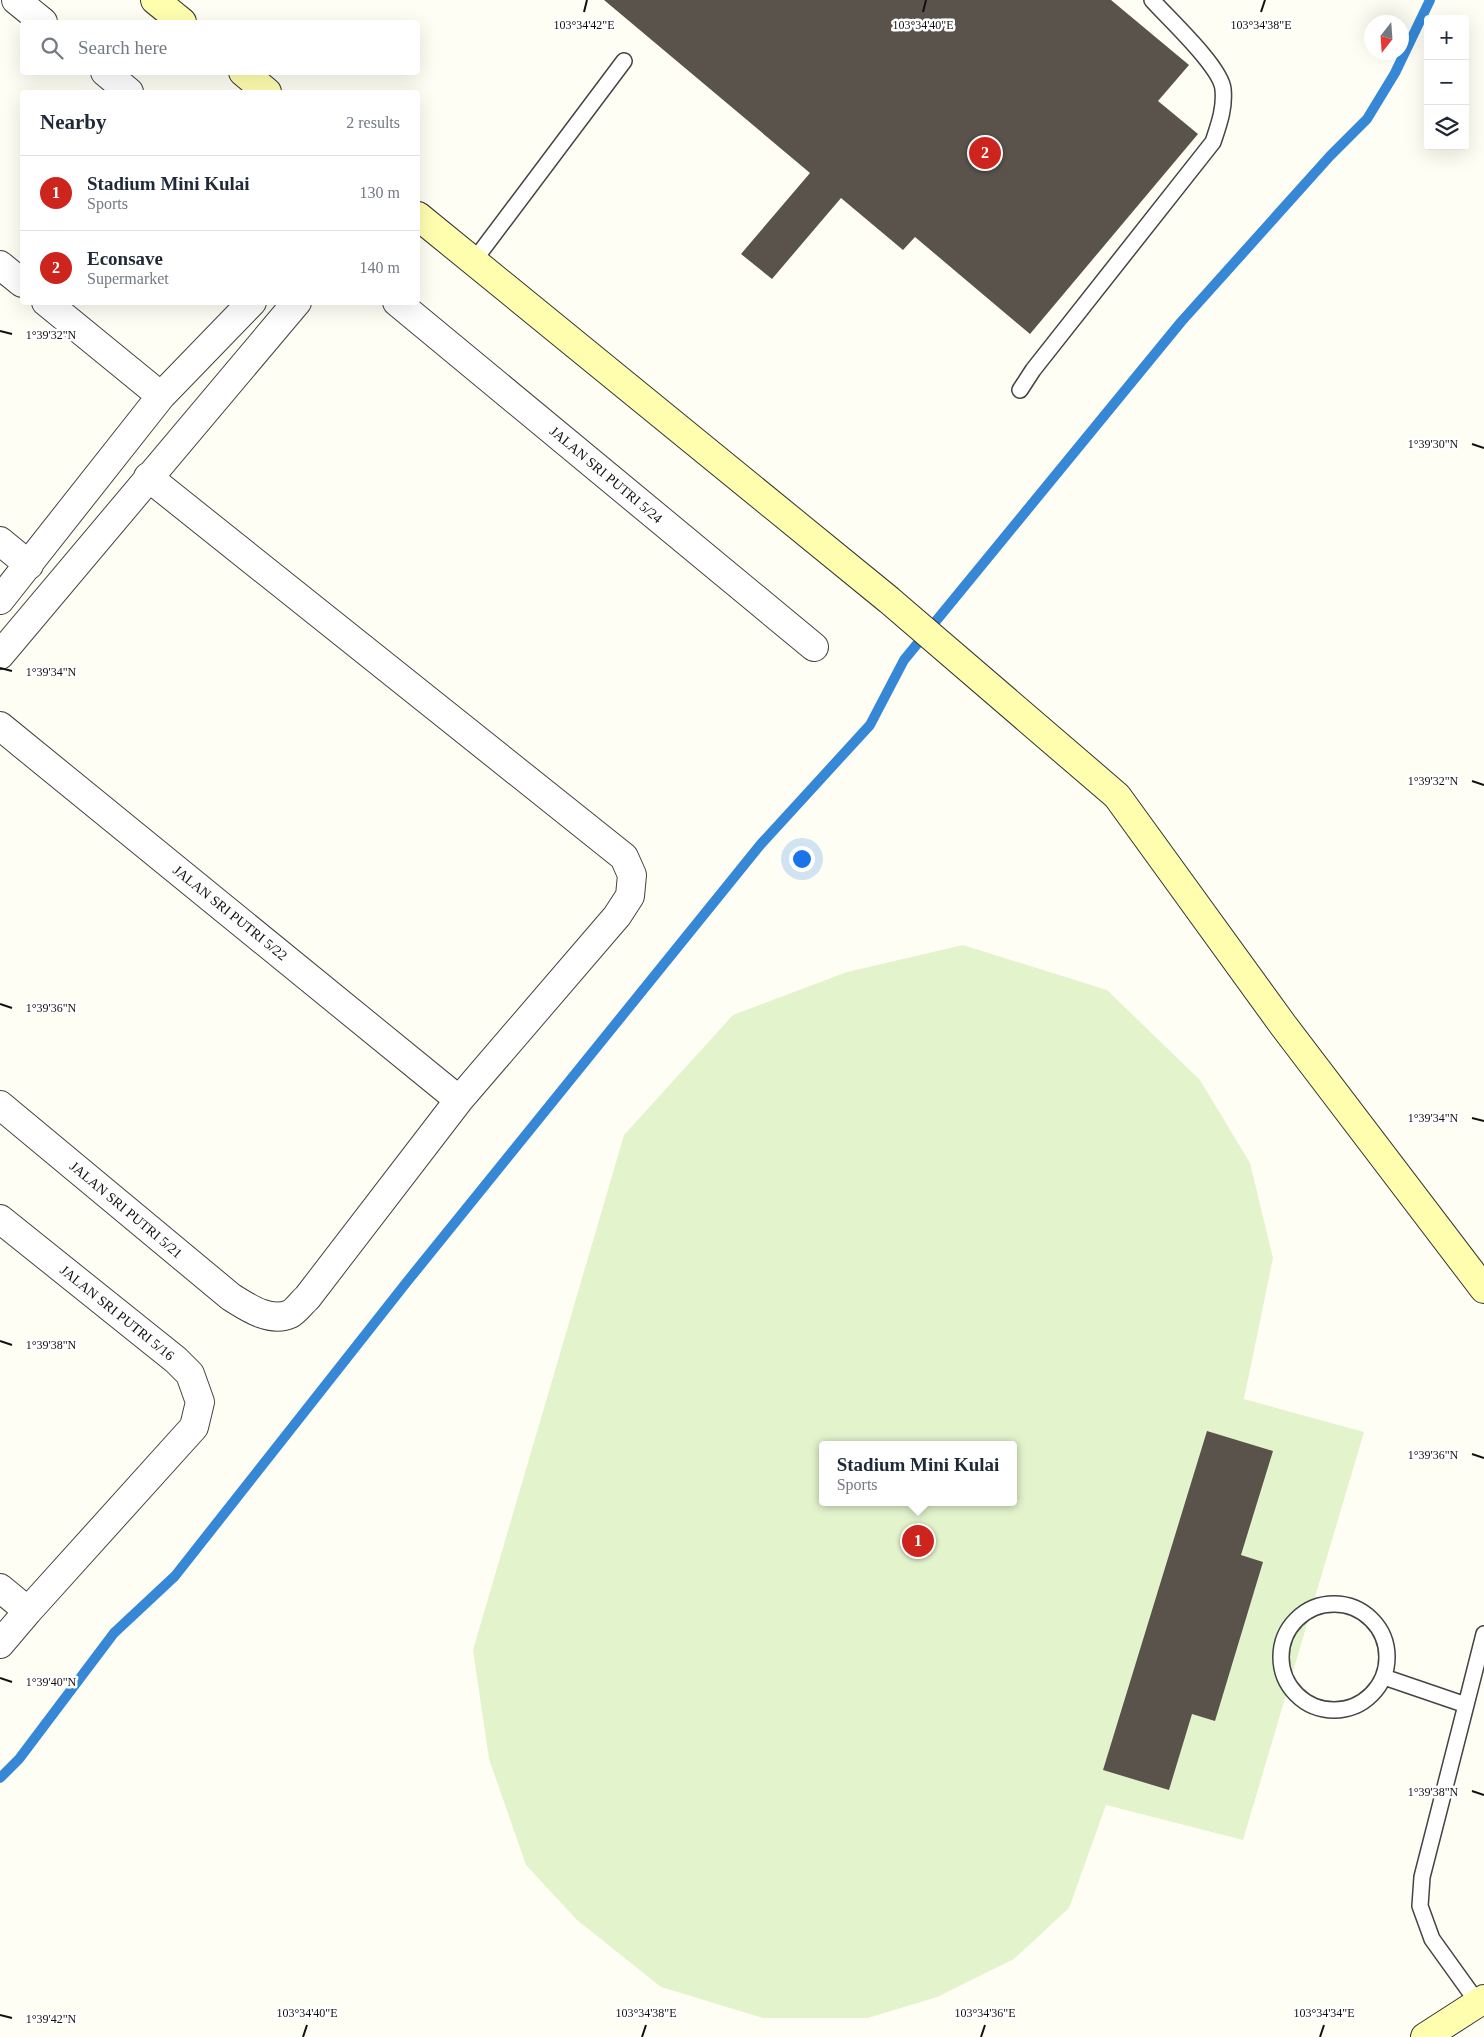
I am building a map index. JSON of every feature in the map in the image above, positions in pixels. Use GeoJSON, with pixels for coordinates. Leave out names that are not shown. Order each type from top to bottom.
{"type":"FeatureCollection","features":[{"type":"Feature","properties":{"kind":"street"},"geometry":{"type":"LineString","coordinates":[[16,0],[41,20]]}},
{"type":"Feature","properties":{"kind":"street"},"geometry":{"type":"LineString","coordinates":[[155,0],[180,20]]}},
{"type":"Feature","properties":{"kind":"street"},"geometry":{"type":"LineString","coordinates":[[109,75],[127,90]]}},
{"type":"Feature","properties":{"kind":"street"},"geometry":{"type":"LineString","coordinates":[[247,75],[265,90]]}},
{"type":"Feature","properties":{"kind":"street"},"geometry":{"type":"LineString","coordinates":[[420,218],[889,600],[1117,796],[1283,1024],[1484,1289]]}},
{"type":"Feature","properties":{"kind":"street"},"geometry":{"type":"LineString","coordinates":[[0,265],[20,281]]}},
{"type":"Feature","properties":{"kind":"street"},"geometry":{"type":"LineString","coordinates":[[50,305],[161,396]]}},
{"type":"Feature","properties":{"kind":"street"},"geometry":{"type":"LineString","coordinates":[[0,600],[161,396],[249,305]]}},
{"type":"Feature","properties":{"kind":"street"},"geometry":{"type":"LineString","coordinates":[[0,655],[294,305]]}},
{"type":"Feature","properties":{"kind":"street","name":"JALAN SRI PUTRI 5/24"},"geometry":{"type":"LineString","coordinates":[[401,305],[814,647]]}},
{"type":"Feature","properties":{"kind":"street"},"geometry":{"type":"LineString","coordinates":[[148,477],[624,857],[632,875],[630,896],[618,916],[459,1100]]}},
{"type":"Feature","properties":{"kind":"street"},"geometry":{"type":"LineString","coordinates":[[0,541],[29,565]]}},
{"type":"Feature","properties":{"kind":"street","name":"JALAN SRI PUTRI 5/22"},"geometry":{"type":"LineString","coordinates":[[0,726],[459,1100]]}},
{"type":"Feature","properties":{"kind":"street","name":"JALAN SRI PUTRI 5/21"},"geometry":{"type":"LineString","coordinates":[[0,1105],[231,1297],[254,1311],[273,1316],[290,1314],[307,1298],[459,1100]]}},
{"type":"Feature","properties":{"kind":"street","name":"JALAN SRI PUTRI 5/16"},"geometry":{"type":"LineString","coordinates":[[0,1218],[190,1374],[200,1402],[194,1427],[28,1611]]}},
{"type":"Feature","properties":{"kind":"street"},"geometry":{"type":"LineString","coordinates":[[0,1588],[28,1611],[0,1644]]}},
{"type":"Feature","properties":{"kind":"street"},"geometry":{"type":"LineString","coordinates":[[1425,2037],[1481,2001]]}},
{"type":"Feature","properties":{"kind":"lane"},"geometry":{"type":"LineString","coordinates":[[1020,390],[1033,370],[1213,142],[1224,110],[1223,87],[1215,71],[1202,54],[1152,0]]}},
{"type":"Feature","properties":{"kind":"lane"},"geometry":{"type":"LineString","coordinates":[[473,262],[624,62]]}},
{"type":"Feature","properties":{"kind":"lane"},"geometry":{"type":"LineString","coordinates":[[1327,1605],[1343,1605],[1358,1610],[1371,1619],[1381,1631],[1386,1646],[1387,1662],[1384,1677],[1375,1691],[1364,1701],[1349,1708],[1334,1710],[1318,1708],[1304,1701],[1293,1690],[1285,1676],[1282,1660],[1283,1645],[1289,1630],[1299,1618],[1312,1609],[1327,1605]]}},
{"type":"Feature","properties":{"kind":"lane"},"geometry":{"type":"LineString","coordinates":[[1481,2001],[1432,1939],[1420,1906],[1422,1877],[1484,1634]]}},
{"type":"Feature","properties":{"kind":"lane"},"geometry":{"type":"LineString","coordinates":[[1384,1677],[1466,1705]]}},
{"type":"Feature","properties":{"kind":"green space"},"geometry":{"type":"Polygon","coordinates":[[[963,945],[1107,990],[1200,1080],[1250,1163],[1273,1258],[1244,1399],[1364,1432],[1243,1840],[1106,1805],[1069,1908],[1014,1959],[937,1997],[868,2018],[763,2018],[661,1987],[577,1920],[526,1865],[489,1759],[473,1650],[624,1135],[733,1015],[847,972],[963,945]]]}},
{"type":"Feature","properties":{"kind":"building"},"geometry":{"type":"Polygon","coordinates":[[[604,0],[1111,0],[1189,65],[1158,101],[1198,134],[1030,334],[915,237],[903,250],[841,198],[772,279],[741,254],[810,173],[604,0]]]}},
{"type":"Feature","properties":{"kind":"building"},"geometry":{"type":"Polygon","coordinates":[[[1207,1431],[1273,1451],[1241,1555],[1263,1562],[1215,1721],[1192,1714],[1169,1790],[1103,1770],[1207,1431]]]}},
{"type":"Feature","properties":{"kind":"waterway"},"geometry":{"type":"LineString","coordinates":[[0,1778],[19,1759],[114,1633],[175,1576],[406,1283],[761,844],[870,725],[904,660],[1181,322],[1330,156],[1367,119],[1395,73],[1430,0]]}},
{"type":"Feature","properties":{"kind":"place","name":"Econsave"},"geometry":{"type":"Point","coordinates":[985,153]}},
{"type":"Feature","properties":{"kind":"place","name":"Stadium Mini Kulai"},"geometry":{"type":"Point","coordinates":[918,1541]}}]}
